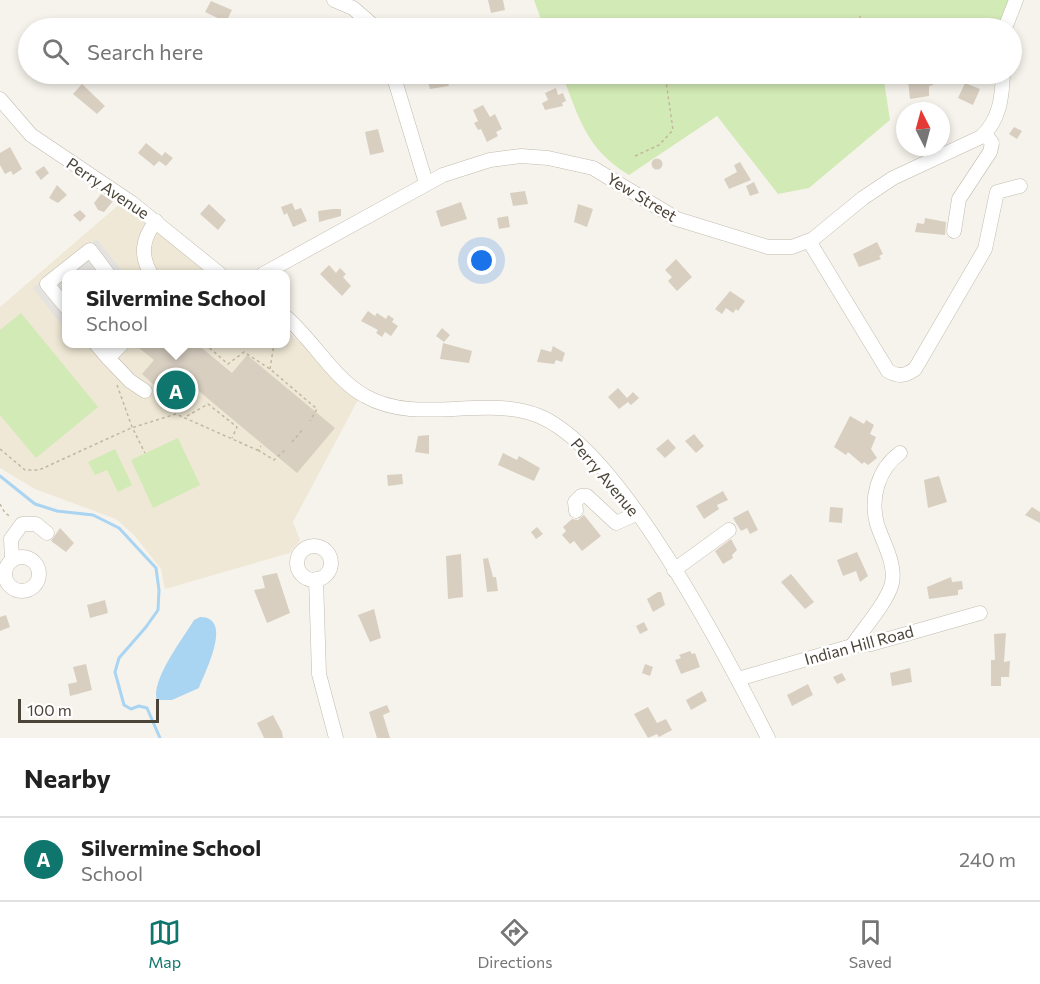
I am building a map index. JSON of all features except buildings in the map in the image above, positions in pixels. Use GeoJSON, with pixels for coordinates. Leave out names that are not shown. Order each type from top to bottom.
{"type":"FeatureCollection","features":[{"type":"Feature","properties":{"kind":"street"},"geometry":{"type":"LineString","coordinates":[[334,0],[353,8],[364,18]]}},
{"type":"Feature","properties":{"kind":"street"},"geometry":{"type":"LineString","coordinates":[[1009,18],[1016,0]]}},
{"type":"Feature","properties":{"kind":"street"},"geometry":{"type":"LineString","coordinates":[[396,84],[426,183]]}},
{"type":"Feature","properties":{"kind":"street"},"geometry":{"type":"LineString","coordinates":[[954,231],[959,199],[990,152],[992,143],[985,134],[998,112],[1002,84]]}},
{"type":"Feature","properties":{"kind":"street","name":"Perry Avenue"},"geometry":{"type":"LineString","coordinates":[[0,99],[16,121],[37,140],[111,188],[156,221],[215,270]]}},
{"type":"Feature","properties":{"kind":"street","name":"Yew Street"},"geometry":{"type":"LineString","coordinates":[[270,270],[426,183],[490,160],[521,156],[548,158],[599,171],[667,215],[682,221],[773,248],[792,247],[809,241],[863,198],[893,178],[969,145],[985,134]]}},
{"type":"Feature","properties":{"kind":"street"},"geometry":{"type":"LineString","coordinates":[[809,241],[888,371],[896,376],[907,375],[915,369],[985,249],[997,192],[1020,186]]}},
{"type":"Feature","properties":{"kind":"street"},"geometry":{"type":"LineString","coordinates":[[149,270],[143,247],[156,221]]}},
{"type":"Feature","properties":{"kind":"street"},"geometry":{"type":"LineString","coordinates":[[65,270],[90,250],[105,270]]}},
{"type":"Feature","properties":{"kind":"street"},"geometry":{"type":"LineString","coordinates":[[62,272],[47,284],[62,303]]}},
{"type":"Feature","properties":{"kind":"street","name":"Perry Avenue"},"geometry":{"type":"LineString","coordinates":[[290,325],[349,384],[378,402],[403,408],[502,408],[544,418],[578,443],[636,513],[674,570],[738,679],[768,738]]}},
{"type":"Feature","properties":{"kind":"street"},"geometry":{"type":"LineString","coordinates":[[99,348],[130,381],[145,391]]}},
{"type":"Feature","properties":{"kind":"street"},"geometry":{"type":"LineString","coordinates":[[108,358],[118,348]]}},
{"type":"Feature","properties":{"kind":"street"},"geometry":{"type":"LineString","coordinates":[[852,646],[892,583],[892,568],[877,523],[876,488],[890,461],[900,453]]}},
{"type":"Feature","properties":{"kind":"street"},"geometry":{"type":"LineString","coordinates":[[576,511],[574,502],[581,496],[587,496],[616,522],[636,513]]}},
{"type":"Feature","properties":{"kind":"street"},"geometry":{"type":"LineString","coordinates":[[12,560],[11,539],[22,524],[36,524],[47,533]]}},
{"type":"Feature","properties":{"kind":"street"},"geometry":{"type":"LineString","coordinates":[[674,570],[729,530]]}},
{"type":"Feature","properties":{"kind":"street"},"geometry":{"type":"LineString","coordinates":[[23,557],[33,561],[39,571],[37,582],[28,590],[17,590],[3,579],[6,568],[12,560],[23,557]]}},
{"type":"Feature","properties":{"kind":"street"},"geometry":{"type":"LineString","coordinates":[[316,579],[319,674],[336,738]]}},
{"type":"Feature","properties":{"kind":"street","name":"Indian Hill Road"},"geometry":{"type":"LineString","coordinates":[[738,679],[852,646],[871,644],[980,613]]}},
{"type":"Feature","properties":{"kind":"path"},"geometry":{"type":"LineString","coordinates":[[635,156],[658,145],[673,130],[666,84]]}},
{"type":"Feature","properties":{"kind":"path"},"geometry":{"type":"LineString","coordinates":[[210,348],[228,364],[244,352],[270,369],[317,409],[310,421]]}},
{"type":"Feature","properties":{"kind":"path"},"geometry":{"type":"LineString","coordinates":[[270,369],[273,348]]}},
{"type":"Feature","properties":{"kind":"path"},"geometry":{"type":"LineString","coordinates":[[115,378],[132,427],[145,453]]}},
{"type":"Feature","properties":{"kind":"path"},"geometry":{"type":"LineString","coordinates":[[187,416],[208,404],[237,427],[232,439]]}},
{"type":"Feature","properties":{"kind":"path"},"geometry":{"type":"LineString","coordinates":[[0,449],[25,470],[39,470],[132,427],[170,414],[187,416],[274,460],[285,450]]}},
{"type":"Feature","properties":{"kind":"path"},"geometry":{"type":"LineString","coordinates":[[292,442],[303,429]]}},
{"type":"Feature","properties":{"kind":"path"},"geometry":{"type":"LineString","coordinates":[[257,450],[261,446]]}},
{"type":"Feature","properties":{"kind":"path"},"geometry":{"type":"LineString","coordinates":[[0,504],[5,513],[22,524]]}},
{"type":"Feature","properties":{"kind":"shaded area"},"geometry":{"type":"Polygon","coordinates":[[[122,202],[206,270],[62,270],[62,348],[290,348],[290,334],[360,396],[293,522],[300,540],[290,553],[165,589],[161,569],[134,535],[116,519],[35,489],[0,468],[0,307],[122,202]]]}},
{"type":"Feature","properties":{"kind":"shaded area"},"geometry":{"type":"Polygon","coordinates":[[[97,239],[121,270],[62,270],[62,325],[33,288],[97,239]]]}},
{"type":"Feature","properties":{"kind":"green space"},"geometry":{"type":"Polygon","coordinates":[[[534,0],[1010,0],[1004,18],[540,18],[534,0]]]}},
{"type":"Feature","properties":{"kind":"green space"},"geometry":{"type":"Polygon","coordinates":[[[566,84],[885,84],[890,120],[809,188],[778,194],[717,116],[629,175],[614,165],[593,143],[579,118],[566,84]]]}},
{"type":"Feature","properties":{"kind":"green space"},"geometry":{"type":"Polygon","coordinates":[[[21,313],[98,407],[36,458],[0,415],[0,330],[21,313]]]}},
{"type":"Feature","properties":{"kind":"green space"},"geometry":{"type":"Polygon","coordinates":[[[178,438],[200,485],[153,508],[131,460],[178,438]]]}},
{"type":"Feature","properties":{"kind":"green space"},"geometry":{"type":"Polygon","coordinates":[[[115,449],[132,485],[118,492],[107,470],[95,475],[88,462],[115,449]]]}},
{"type":"Feature","properties":{"kind":"water"},"geometry":{"type":"Polygon","coordinates":[[[200,617],[210,619],[215,626],[216,635],[211,659],[199,688],[172,700],[157,700],[158,682],[163,671],[194,620],[200,617]]]}},
{"type":"Feature","properties":{"kind":"waterway"},"geometry":{"type":"LineString","coordinates":[[0,476],[35,504],[57,511],[93,515],[119,528],[156,568],[159,590],[158,610],[119,658],[115,672],[124,705],[131,709],[139,706],[147,708],[160,738]]}},
{"type":"Feature","properties":{"kind":"place","name":"Silvermine School"},"geometry":{"type":"Point","coordinates":[176,390]}}]}
